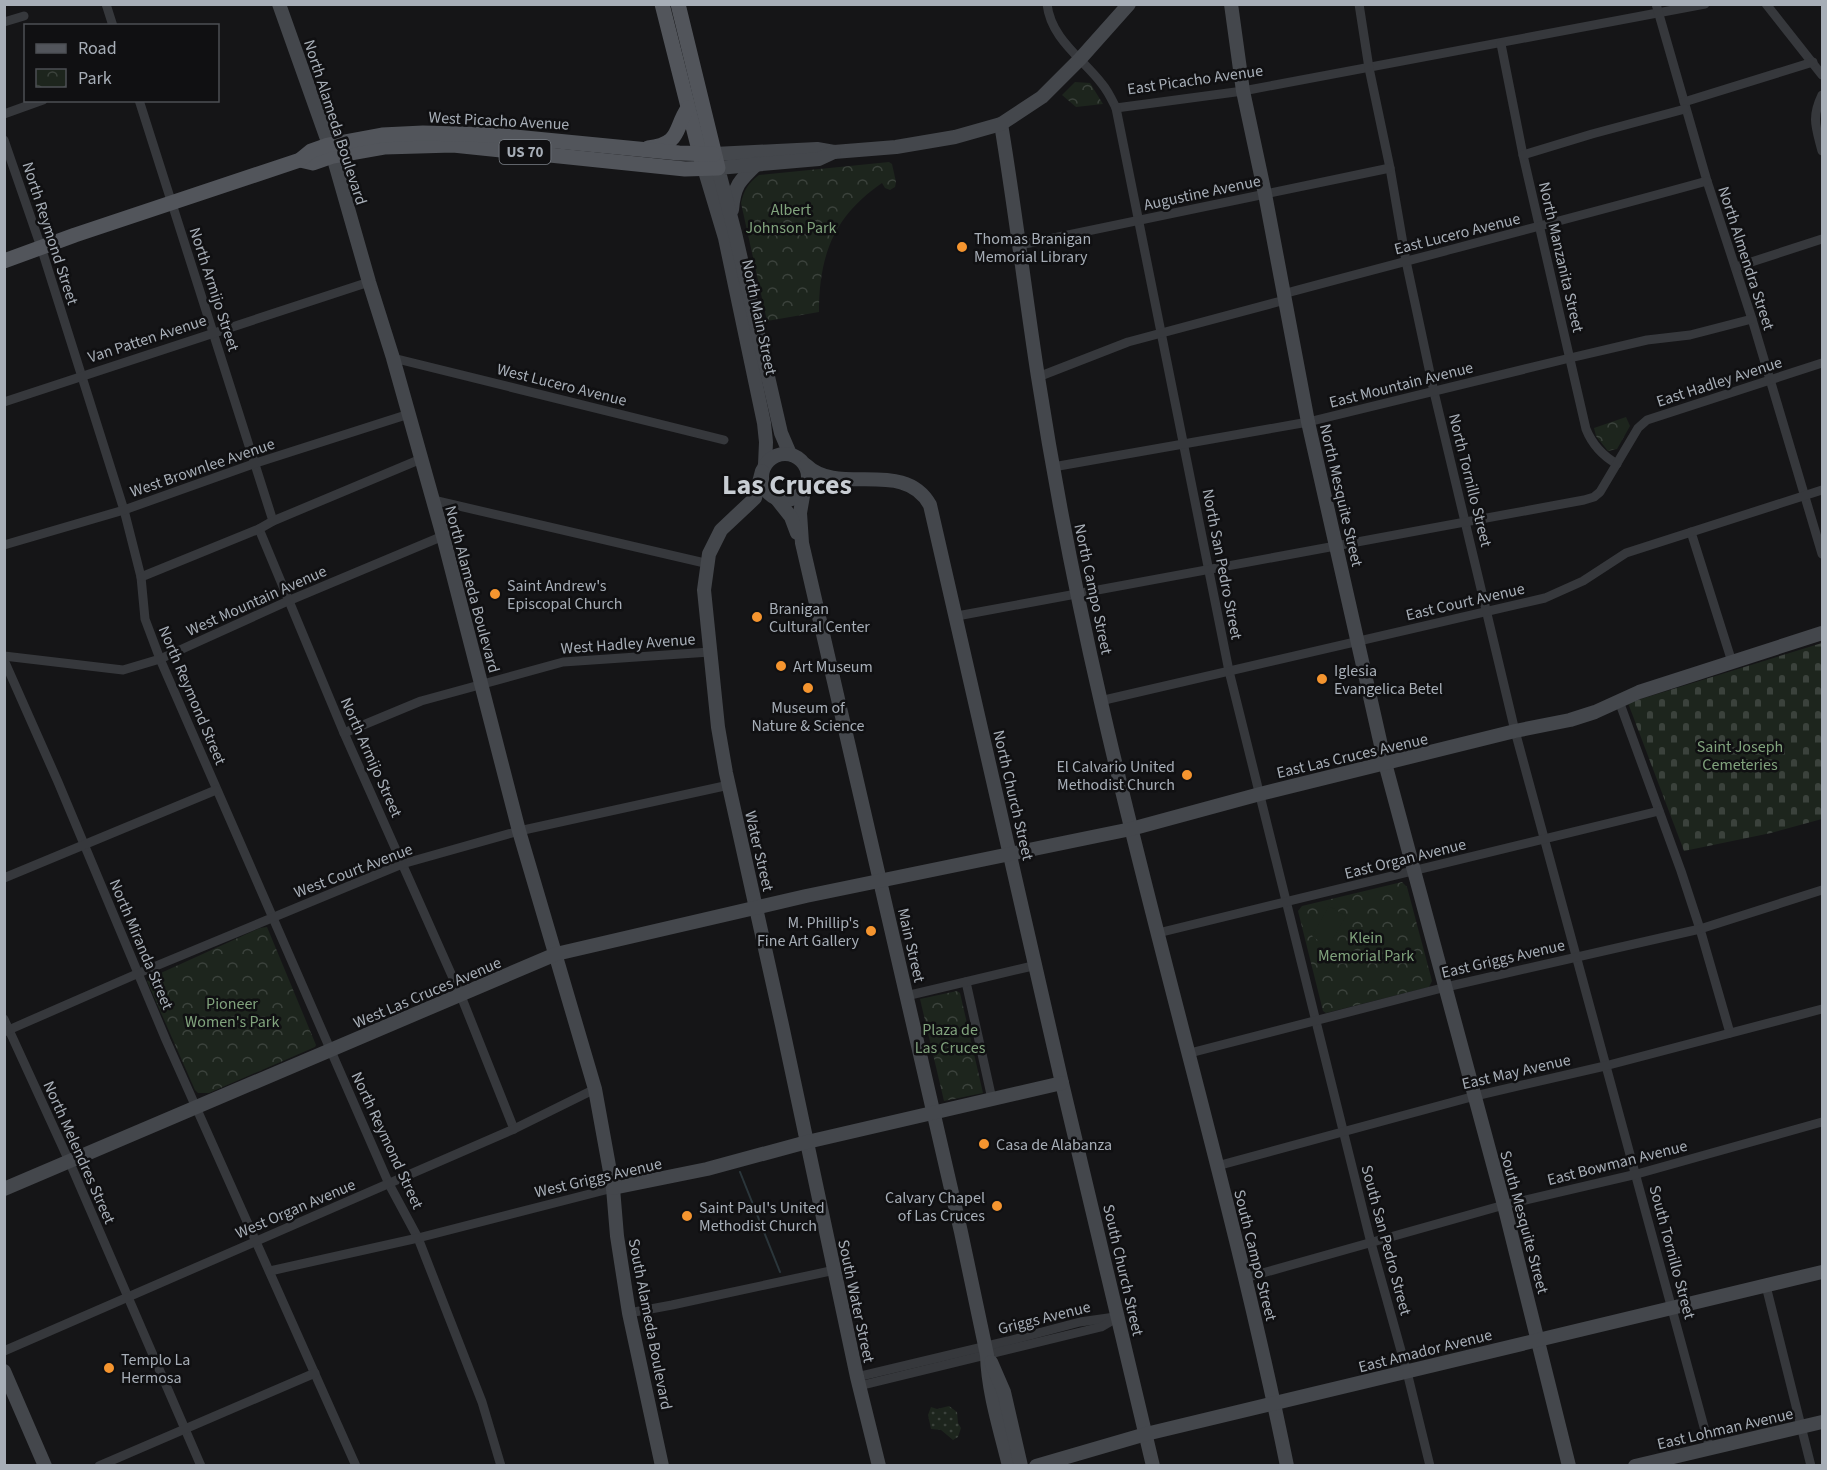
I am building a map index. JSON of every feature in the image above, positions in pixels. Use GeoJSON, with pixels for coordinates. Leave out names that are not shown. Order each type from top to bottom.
{"type":"FeatureCollection","features":[{"type":"Feature","properties":{"kind":"main road","name":"North Main Street"},"geometry":{"type":"LineString","coordinates":[[662,4],[688,108],[709,161]]}},
{"type":"Feature","properties":{"kind":"main road","name":"North Main Street"},"geometry":{"type":"LineString","coordinates":[[678,4],[709,161]]}},
{"type":"Feature","properties":{"kind":"main road"},"geometry":{"type":"LineString","coordinates":[[639,149],[660,147],[677,134],[688,108]]}},
{"type":"Feature","properties":{"kind":"main road","name":"West Picacho Avenue"},"geometry":{"type":"LineString","coordinates":[[4,261],[300,160],[313,162],[331,151],[382,135],[424,133],[495,135],[639,149],[709,161]]}},
{"type":"Feature","properties":{"kind":"main road","name":"West Picacho Avenue"},"geometry":{"type":"LineString","coordinates":[[331,151],[453,145],[685,169],[709,161]]}},
{"type":"Feature","properties":{"kind":"street"},"geometry":{"type":"LineString","coordinates":[[106,4],[112,24]]}},
{"type":"Feature","properties":{"kind":"street","name":"North Alameda Boulevard"},"geometry":{"type":"LineString","coordinates":[[279,4],[331,151],[409,414],[519,831],[595,1089],[613,1188]]}},
{"type":"Feature","properties":{"kind":"street"},"geometry":{"type":"LineString","coordinates":[[1047,4],[1048,13],[1060,39],[1080,59]]}},
{"type":"Feature","properties":{"kind":"street"},"geometry":{"type":"LineString","coordinates":[[709,161],[817,148],[834,152],[896,147],[955,137],[1001,124],[1042,97],[1129,4]]}},
{"type":"Feature","properties":{"kind":"street","name":"North Mesquite Street"},"geometry":{"type":"LineString","coordinates":[[1231,4],[1243,91],[1308,422],[1385,763],[1446,987]]}},
{"type":"Feature","properties":{"kind":"street","name":"North Tornillo Street"},"geometry":{"type":"LineString","coordinates":[[1359,4],[1406,261],[1434,392],[1515,731],[1576,958]]}},
{"type":"Feature","properties":{"kind":"street","name":"East Picacho Avenue"},"geometry":{"type":"LineString","coordinates":[[1080,59],[1104,86],[1116,108],[1243,91],[1500,44],[1657,9],[1705,4]]}},
{"type":"Feature","properties":{"kind":"street"},"geometry":{"type":"LineString","coordinates":[[1766,4],[1822,72]]}},
{"type":"Feature","properties":{"kind":"street","name":"North Almendra Street"},"geometry":{"type":"LineString","coordinates":[[1657,9],[1707,181],[1736,267],[1822,554]]}},
{"type":"Feature","properties":{"kind":"street"},"geometry":{"type":"LineString","coordinates":[[4,22],[24,16]]}},
{"type":"Feature","properties":{"kind":"street","name":"North Manzanita Street"},"geometry":{"type":"LineString","coordinates":[[1500,44],[1539,228],[1589,438],[1617,464]]}},
{"type":"Feature","properties":{"kind":"street"},"geometry":{"type":"LineString","coordinates":[[1523,155],[1812,62]]}},
{"type":"Feature","properties":{"kind":"street"},"geometry":{"type":"LineString","coordinates":[[1822,95],[1815,109],[1815,123],[1822,151]]}},
{"type":"Feature","properties":{"kind":"street"},"geometry":{"type":"LineString","coordinates":[[4,114],[37,102]]}},
{"type":"Feature","properties":{"kind":"street","name":"North Armijo Street"},"geometry":{"type":"LineString","coordinates":[[140,102],[273,521]]}},
{"type":"Feature","properties":{"kind":"street","name":"North San Pedro Street"},"geometry":{"type":"LineString","coordinates":[[1116,108],[1210,570],[1228,671],[1317,1021]]}},
{"type":"Feature","properties":{"kind":"street","name":"North Campo Street"},"geometry":{"type":"LineString","coordinates":[[1001,124],[1038,377],[1077,594],[1131,829],[1190,1053]]}},
{"type":"Feature","properties":{"kind":"street","name":"North Reymond Street"},"geometry":{"type":"LineString","coordinates":[[4,140],[41,247],[124,510],[141,577],[146,620],[160,659],[271,918],[389,1184],[418,1238],[482,1402],[501,1466]]}},
{"type":"Feature","properties":{"kind":"street","name":"West Picacho Avenue"},"geometry":{"type":"LineString","coordinates":[[709,161],[758,163],[819,159],[834,152]]}},
{"type":"Feature","properties":{"kind":"street","name":"North Main Street"},"geometry":{"type":"LineString","coordinates":[[709,161],[731,218],[776,416],[790,454]]}},
{"type":"Feature","properties":{"kind":"street","name":"North Main Street"},"geometry":{"type":"LineString","coordinates":[[709,161],[762,413],[766,442],[764,468]]}},
{"type":"Feature","properties":{"kind":"street"},"geometry":{"type":"LineString","coordinates":[[731,218],[737,185],[758,163]]}},
{"type":"Feature","properties":{"kind":"street","name":"Augustine Avenue"},"geometry":{"type":"LineString","coordinates":[[1020,245],[1390,168]]}},
{"type":"Feature","properties":{"kind":"street","name":"East Lucero Avenue"},"geometry":{"type":"LineString","coordinates":[[1038,377],[1099,352],[1161,332],[1406,261],[1539,228],[1707,181]]}},
{"type":"Feature","properties":{"kind":"street"},"geometry":{"type":"LineString","coordinates":[[1736,267],[1822,239]]}},
{"type":"Feature","properties":{"kind":"street","name":"Van Patten Avenue"},"geometry":{"type":"LineString","coordinates":[[4,402],[369,282]]}},
{"type":"Feature","properties":{"kind":"street","name":"East Mountain Avenue"},"geometry":{"type":"LineString","coordinates":[[1053,467],[1308,422],[1647,340],[1690,335],[1752,319]]}},
{"type":"Feature","properties":{"kind":"street","name":"West Lucero Avenue"},"geometry":{"type":"LineString","coordinates":[[393,358],[724,440]]}},
{"type":"Feature","properties":{"kind":"street","name":"East Hadley Avenue"},"geometry":{"type":"LineString","coordinates":[[957,616],[1594,497],[1600,492],[1638,428],[1647,420],[1822,363]]}},
{"type":"Feature","properties":{"kind":"street","name":"West Brownlee Avenue"},"geometry":{"type":"LineString","coordinates":[[4,545],[124,510],[256,463],[409,414]]}},
{"type":"Feature","properties":{"kind":"street"},"geometry":{"type":"LineString","coordinates":[[790,454],[806,465],[808,475],[804,489],[794,498],[787,500],[774,497],[764,486],[764,468],[776,455],[790,454]]}},
{"type":"Feature","properties":{"kind":"street"},"geometry":{"type":"LineString","coordinates":[[141,577],[421,459]]}},
{"type":"Feature","properties":{"kind":"street","name":"North Church Street"},"geometry":{"type":"LineString","coordinates":[[806,465],[823,477],[889,480],[907,486],[927,498],[930,505],[1037,965],[1062,1083]]}},
{"type":"Feature","properties":{"kind":"street","name":"Water Street"},"geometry":{"type":"LineString","coordinates":[[764,468],[754,498],[728,522],[715,539],[709,554],[704,590],[718,727],[807,1142]]}},
{"type":"Feature","properties":{"kind":"street","name":"North Church Street"},"geometry":{"type":"LineString","coordinates":[[804,489],[822,484],[885,485],[909,492],[932,516]]}},
{"type":"Feature","properties":{"kind":"street","name":"Main Street"},"geometry":{"type":"LineString","coordinates":[[804,489],[800,513],[802,543],[986,1351]]}},
{"type":"Feature","properties":{"kind":"street","name":"East Court Avenue"},"geometry":{"type":"LineString","coordinates":[[1101,701],[1545,598],[1583,581],[1626,553],[1822,490]]}},
{"type":"Feature","properties":{"kind":"street","name":"Water Street"},"geometry":{"type":"LineString","coordinates":[[709,564],[714,558],[719,543],[734,524],[759,502],[774,497]]}},
{"type":"Feature","properties":{"kind":"street","name":"Main Street"},"geometry":{"type":"LineString","coordinates":[[774,497],[790,517],[802,543]]}},
{"type":"Feature","properties":{"kind":"street"},"geometry":{"type":"LineString","coordinates":[[433,500],[709,564]]}},
{"type":"Feature","properties":{"kind":"street","name":"North Armijo Street"},"geometry":{"type":"LineString","coordinates":[[259,529],[344,733],[461,996],[514,1129]]}},
{"type":"Feature","properties":{"kind":"street"},"geometry":{"type":"LineString","coordinates":[[1692,532],[1731,662]]}},
{"type":"Feature","properties":{"kind":"street","name":"West Mountain Avenue"},"geometry":{"type":"LineString","coordinates":[[4,658],[123,670],[160,659],[288,601],[443,536]]}},
{"type":"Feature","properties":{"kind":"street","name":"East Las Cruces Avenue"},"geometry":{"type":"LineString","coordinates":[[880,880],[1131,829],[1260,794],[1515,731],[1570,720],[1638,692],[1822,633]]}},
{"type":"Feature","properties":{"kind":"street","name":"West Hadley Avenue"},"geometry":{"type":"LineString","coordinates":[[344,733],[421,701],[562,662],[710,652]]}},
{"type":"Feature","properties":{"kind":"street","name":"North Miranda Street"},"geometry":{"type":"LineString","coordinates":[[4,658],[196,1108],[356,1466]]}},
{"type":"Feature","properties":{"kind":"street"},"geometry":{"type":"LineString","coordinates":[[1619,701],[1700,929],[1730,1033]]}},
{"type":"Feature","properties":{"kind":"street","name":"West Court Avenue"},"geometry":{"type":"LineString","coordinates":[[7,1031],[139,973],[402,864],[519,831],[729,785]]}},
{"type":"Feature","properties":{"kind":"street"},"geometry":{"type":"LineString","coordinates":[[4,878],[216,790]]}},
{"type":"Feature","properties":{"kind":"street","name":"East Organ Avenue"},"geometry":{"type":"LineString","coordinates":[[1158,933],[1659,812]]}},
{"type":"Feature","properties":{"kind":"street","name":"West Las Cruces Avenue"},"geometry":{"type":"LineString","coordinates":[[4,1189],[70,1163],[556,954],[880,880]]}},
{"type":"Feature","properties":{"kind":"street","name":"East Griggs Avenue"},"geometry":{"type":"LineString","coordinates":[[1190,1053],[1446,987],[1700,929],[1822,890]]}},
{"type":"Feature","properties":{"kind":"street","name":"South Tornillo Street"},"geometry":{"type":"LineString","coordinates":[[1576,958],[1710,1449]]}},
{"type":"Feature","properties":{"kind":"street"},"geometry":{"type":"LineString","coordinates":[[906,996],[1037,965]]}},
{"type":"Feature","properties":{"kind":"street"},"geometry":{"type":"LineString","coordinates":[[966,982],[992,1099]]}},
{"type":"Feature","properties":{"kind":"street","name":"South Mesquite Street"},"geometry":{"type":"LineString","coordinates":[[1446,987],[1539,1339],[1569,1466]]}},
{"type":"Feature","properties":{"kind":"street","name":"East May Avenue"},"geometry":{"type":"LineString","coordinates":[[1217,1166],[1475,1096],[1822,1009]]}},
{"type":"Feature","properties":{"kind":"street","name":"North Melendres Street"},"geometry":{"type":"LineString","coordinates":[[4,1019],[7,1031],[70,1163],[201,1466]]}},
{"type":"Feature","properties":{"kind":"street","name":"South San Pedro Street"},"geometry":{"type":"LineString","coordinates":[[1317,1021],[1371,1243],[1407,1372],[1430,1466]]}},
{"type":"Feature","properties":{"kind":"street","name":"South Campo Street"},"geometry":{"type":"LineString","coordinates":[[1190,1053],[1275,1404],[1287,1466]]}},
{"type":"Feature","properties":{"kind":"street"},"geometry":{"type":"LineString","coordinates":[[933,1113],[1062,1083]]}},
{"type":"Feature","properties":{"kind":"street","name":"South Church Street"},"geometry":{"type":"LineString","coordinates":[[1062,1083],[1153,1466]]}},
{"type":"Feature","properties":{"kind":"street","name":"West Organ Avenue"},"geometry":{"type":"LineString","coordinates":[[4,1351],[514,1129],[595,1089]]}},
{"type":"Feature","properties":{"kind":"street","name":"West Griggs Avenue"},"geometry":{"type":"LineString","coordinates":[[270,1270],[418,1238],[613,1188],[707,1169],[807,1142],[933,1113]]}},
{"type":"Feature","properties":{"kind":"street","name":"East Bowman Avenue"},"geometry":{"type":"LineString","coordinates":[[1245,1278],[1504,1205],[1636,1174],[1822,1122]]}},
{"type":"Feature","properties":{"kind":"street","name":"South Water Street"},"geometry":{"type":"LineString","coordinates":[[807,1142],[858,1381],[879,1466]]}},
{"type":"Feature","properties":{"kind":"street","name":"South Alameda Boulevard"},"geometry":{"type":"LineString","coordinates":[[613,1188],[617,1236],[629,1312],[662,1466]]}},
{"type":"Feature","properties":{"kind":"street"},"geometry":{"type":"LineString","coordinates":[[629,1312],[835,1270]]}},
{"type":"Feature","properties":{"kind":"street","name":"East Amador Avenue"},"geometry":{"type":"LineString","coordinates":[[1035,1466],[1146,1434],[1822,1272]]}},
{"type":"Feature","properties":{"kind":"street"},"geometry":{"type":"LineString","coordinates":[[1766,1286],[1811,1466]]}},
{"type":"Feature","properties":{"kind":"street","name":"Griggs Avenue"},"geometry":{"type":"LineString","coordinates":[[858,1381],[1101,1327],[1118,1317]]}},
{"type":"Feature","properties":{"kind":"street"},"geometry":{"type":"LineString","coordinates":[[986,1351],[991,1387],[1009,1466]]}},
{"type":"Feature","properties":{"kind":"street"},"geometry":{"type":"LineString","coordinates":[[986,1351],[1004,1392],[1021,1466]]}},
{"type":"Feature","properties":{"kind":"street"},"geometry":{"type":"LineString","coordinates":[[4,1371],[45,1466]]}},
{"type":"Feature","properties":{"kind":"street"},"geometry":{"type":"LineString","coordinates":[[99,1466],[315,1372]]}},
{"type":"Feature","properties":{"kind":"street","name":"East Lohman Avenue"},"geometry":{"type":"LineString","coordinates":[[1635,1466],[1822,1422]]}},
{"type":"Feature","properties":{"kind":"green space"},"geometry":{"type":"Polygon","coordinates":[[[1075,82],[1090,83],[1103,104],[1076,107],[1062,95],[1075,82]]]}},
{"type":"Feature","properties":{"kind":"green space","name":"Albert Johnson Park"},"geometry":{"type":"Polygon","coordinates":[[[889,162],[892,164],[895,187],[890,190],[882,183],[852,209],[832,238],[822,272],[819,312],[767,321],[741,203],[749,184],[759,175],[889,162]]]}},
{"type":"Feature","properties":{"kind":"green space"},"geometry":{"type":"Polygon","coordinates":[[[1626,417],[1630,426],[1617,449],[1608,451],[1596,436],[1594,428],[1626,417]]]}},
{"type":"Feature","properties":{"kind":"green space","name":"Saint Joseph Cemeteries"},"geometry":{"type":"Polygon","coordinates":[[[1822,643],[1822,819],[1771,833],[1684,851],[1628,703],[1822,643]]]}},
{"type":"Feature","properties":{"kind":"green space","name":"Klein Memorial Park"},"geometry":{"type":"Polygon","coordinates":[[[1402,882],[1407,887],[1432,981],[1429,987],[1326,1013],[1323,1011],[1298,911],[1302,906],[1402,882]]]}},
{"type":"Feature","properties":{"kind":"green space"},"geometry":{"type":"Polygon","coordinates":[[[1329,906],[1346,916],[1328,947],[1312,936],[1329,906]]]}},
{"type":"Feature","properties":{"kind":"green space","name":"Pioneer Women's Park"},"geometry":{"type":"Polygon","coordinates":[[[267,927],[316,1045],[209,1093],[198,1093],[147,981],[260,928],[267,927]]]}},
{"type":"Feature","properties":{"kind":"green space","name":"Plaza de Las Cruces"},"geometry":{"type":"Polygon","coordinates":[[[957,991],[960,993],[983,1093],[944,1101],[920,999],[957,991]]]}},
{"type":"Feature","properties":{"kind":"green space"},"geometry":{"type":"Polygon","coordinates":[[[949,1406],[957,1412],[961,1428],[958,1437],[953,1440],[941,1430],[931,1429],[928,1415],[931,1407],[937,1409],[949,1406]]]}},
{"type":"Feature","properties":{"kind":"waterway"},"geometry":{"type":"LineString","coordinates":[[740,1172],[780,1272]]}},
{"type":"Feature","properties":{"kind":"place","name":"Thomas Branigan Memorial Library"},"geometry":{"type":"Point","coordinates":[962,247]}},
{"type":"Feature","properties":{"kind":"place","name":"Saint Andrew's Episcopal Church"},"geometry":{"type":"Point","coordinates":[495,594]}},
{"type":"Feature","properties":{"kind":"place","name":"Branigan Cultural Center"},"geometry":{"type":"Point","coordinates":[757,617]}},
{"type":"Feature","properties":{"kind":"place","name":"Art Museum"},"geometry":{"type":"Point","coordinates":[781,666]}},
{"type":"Feature","properties":{"kind":"place","name":"Iglesia Evangelica Betel"},"geometry":{"type":"Point","coordinates":[1322,679]}},
{"type":"Feature","properties":{"kind":"place","name":"Museum of Nature & Science"},"geometry":{"type":"Point","coordinates":[808,688]}},
{"type":"Feature","properties":{"kind":"place","name":"El Calvario United Methodist Church"},"geometry":{"type":"Point","coordinates":[1187,775]}},
{"type":"Feature","properties":{"kind":"place","name":"M. Phillip's Fine Art Gallery"},"geometry":{"type":"Point","coordinates":[871,931]}},
{"type":"Feature","properties":{"kind":"place","name":"Casa de Alabanza"},"geometry":{"type":"Point","coordinates":[984,1144]}},
{"type":"Feature","properties":{"kind":"place","name":"Calvary Chapel of Las Cruces"},"geometry":{"type":"Point","coordinates":[997,1206]}},
{"type":"Feature","properties":{"kind":"place","name":"Saint Paul's United Methodist Church"},"geometry":{"type":"Point","coordinates":[687,1216]}},
{"type":"Feature","properties":{"kind":"place","name":"Templo La Hermosa"},"geometry":{"type":"Point","coordinates":[109,1368]}},
{"type":"Feature","properties":{"kind":"district","name":"Las Cruces"},"geometry":{"type":"Point","coordinates":[787,484]}}]}
